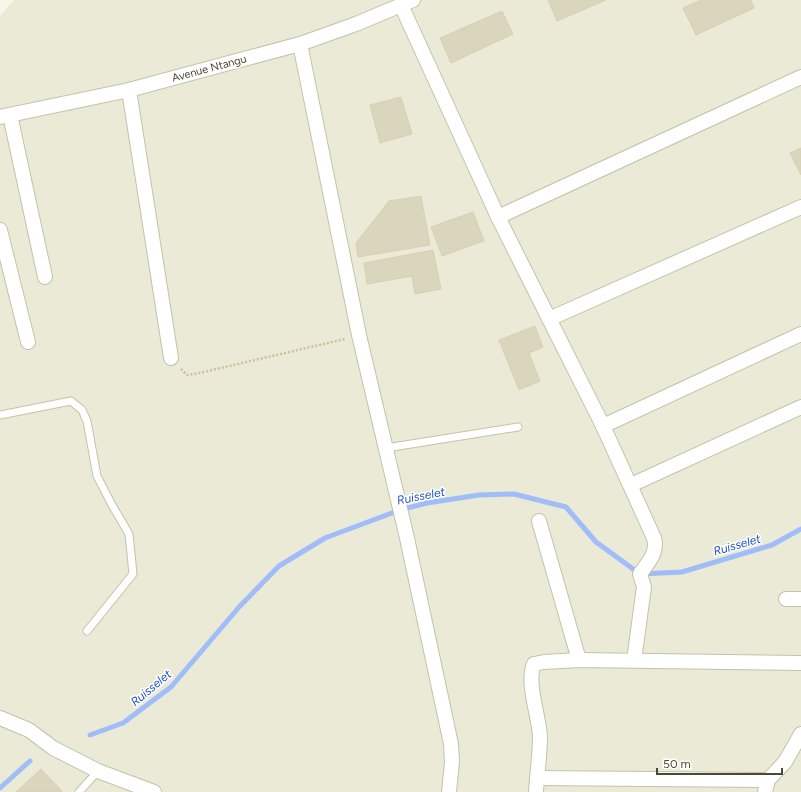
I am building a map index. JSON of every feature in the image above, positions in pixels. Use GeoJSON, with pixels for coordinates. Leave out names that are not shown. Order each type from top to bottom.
{"type":"FeatureCollection","features":[{"type":"Feature","properties":{"kind":"street","name":"Avenue Ntangu"},"geometry":{"type":"LineString","coordinates":[[5,116],[129,90],[300,44],[356,24],[407,3]]}},
{"type":"Feature","properties":{"kind":"street"},"geometry":{"type":"LineString","coordinates":[[407,3],[498,217],[603,426],[631,485],[656,544],[655,551],[640,574],[644,587],[634,660]]}},
{"type":"Feature","properties":{"kind":"street"},"geometry":{"type":"LineString","coordinates":[[300,44],[359,335],[407,538],[451,744],[452,762],[449,792]]}},
{"type":"Feature","properties":{"kind":"street"},"geometry":{"type":"LineString","coordinates":[[498,217],[801,77]]}},
{"type":"Feature","properties":{"kind":"street"},"geometry":{"type":"LineString","coordinates":[[129,90],[171,358]]}},
{"type":"Feature","properties":{"kind":"street"},"geometry":{"type":"LineString","coordinates":[[5,116],[45,277]]}},
{"type":"Feature","properties":{"kind":"street"},"geometry":{"type":"LineString","coordinates":[[549,319],[801,207]]}},
{"type":"Feature","properties":{"kind":"street"},"geometry":{"type":"LineString","coordinates":[[0,230],[28,342]]}},
{"type":"Feature","properties":{"kind":"street"},"geometry":{"type":"LineString","coordinates":[[603,426],[801,334]]}},
{"type":"Feature","properties":{"kind":"street"},"geometry":{"type":"LineString","coordinates":[[631,485],[801,407]]}},
{"type":"Feature","properties":{"kind":"street"},"geometry":{"type":"LineString","coordinates":[[539,521],[579,660]]}},
{"type":"Feature","properties":{"kind":"street"},"geometry":{"type":"LineString","coordinates":[[786,599],[801,599]]}},
{"type":"Feature","properties":{"kind":"street"},"geometry":{"type":"LineString","coordinates":[[536,792],[540,736],[531,682],[531,671],[534,664],[579,660],[801,663]]}},
{"type":"Feature","properties":{"kind":"street"},"geometry":{"type":"LineString","coordinates":[[0,718],[29,730],[53,748],[98,771],[154,792]]}},
{"type":"Feature","properties":{"kind":"street"},"geometry":{"type":"LineString","coordinates":[[537,778],[766,786],[785,762],[801,734]]}},
{"type":"Feature","properties":{"kind":"lane"},"geometry":{"type":"LineString","coordinates":[[0,415],[70,401],[82,410],[87,421],[97,476],[129,534],[133,574],[87,631]]}},
{"type":"Feature","properties":{"kind":"lane"},"geometry":{"type":"LineString","coordinates":[[386,448],[518,426]]}},
{"type":"Feature","properties":{"kind":"lane"},"geometry":{"type":"LineString","coordinates":[[79,792],[98,771]]}},
{"type":"Feature","properties":{"kind":"path"},"geometry":{"type":"LineString","coordinates":[[171,358],[187,375],[359,335]]}},
{"type":"Feature","properties":{"kind":"shaded area"},"geometry":{"type":"Polygon","coordinates":[[[14,0],[801,0],[801,792],[0,792],[0,16],[14,0]]]}},
{"type":"Feature","properties":{"kind":"building"},"geometry":{"type":"Polygon","coordinates":[[[548,0],[606,0],[557,21],[548,0]]]}},
{"type":"Feature","properties":{"kind":"building"},"geometry":{"type":"Polygon","coordinates":[[[701,0],[751,0],[754,8],[696,35],[683,8],[701,0]]]}},
{"type":"Feature","properties":{"kind":"building"},"geometry":{"type":"Polygon","coordinates":[[[502,11],[513,34],[451,63],[440,38],[502,11]]]}},
{"type":"Feature","properties":{"kind":"building"},"geometry":{"type":"Polygon","coordinates":[[[401,97],[412,134],[380,143],[370,105],[401,97]]]}},
{"type":"Feature","properties":{"kind":"building"},"geometry":{"type":"Polygon","coordinates":[[[801,148],[801,175],[790,153],[801,148]]]}},
{"type":"Feature","properties":{"kind":"building"},"geometry":{"type":"Polygon","coordinates":[[[421,196],[430,245],[358,257],[356,243],[389,201],[421,196]]]}},
{"type":"Feature","properties":{"kind":"building"},"geometry":{"type":"Polygon","coordinates":[[[473,212],[484,241],[442,256],[431,227],[473,212]]]}},
{"type":"Feature","properties":{"kind":"building"},"geometry":{"type":"Polygon","coordinates":[[[433,250],[441,289],[415,294],[412,276],[367,284],[364,263],[433,250]]]}},
{"type":"Feature","properties":{"kind":"building"},"geometry":{"type":"Polygon","coordinates":[[[535,326],[543,347],[529,353],[540,381],[519,390],[499,340],[535,326]]]}},
{"type":"Feature","properties":{"kind":"building"},"geometry":{"type":"Polygon","coordinates":[[[41,769],[62,791],[61,792],[16,792],[41,769]]]}},
{"type":"Feature","properties":{"kind":"waterway","name":"Ruisselet"},"geometry":{"type":"LineString","coordinates":[[90,735],[123,723],[171,687],[240,606],[279,566],[325,538],[400,510],[427,503],[479,495],[514,494],[566,507],[596,542],[640,574],[682,572],[772,545],[801,529]]}},
{"type":"Feature","properties":{"kind":"waterway","name":"Ruisselet"},"geometry":{"type":"LineString","coordinates":[[0,788],[30,761]]}}]}
